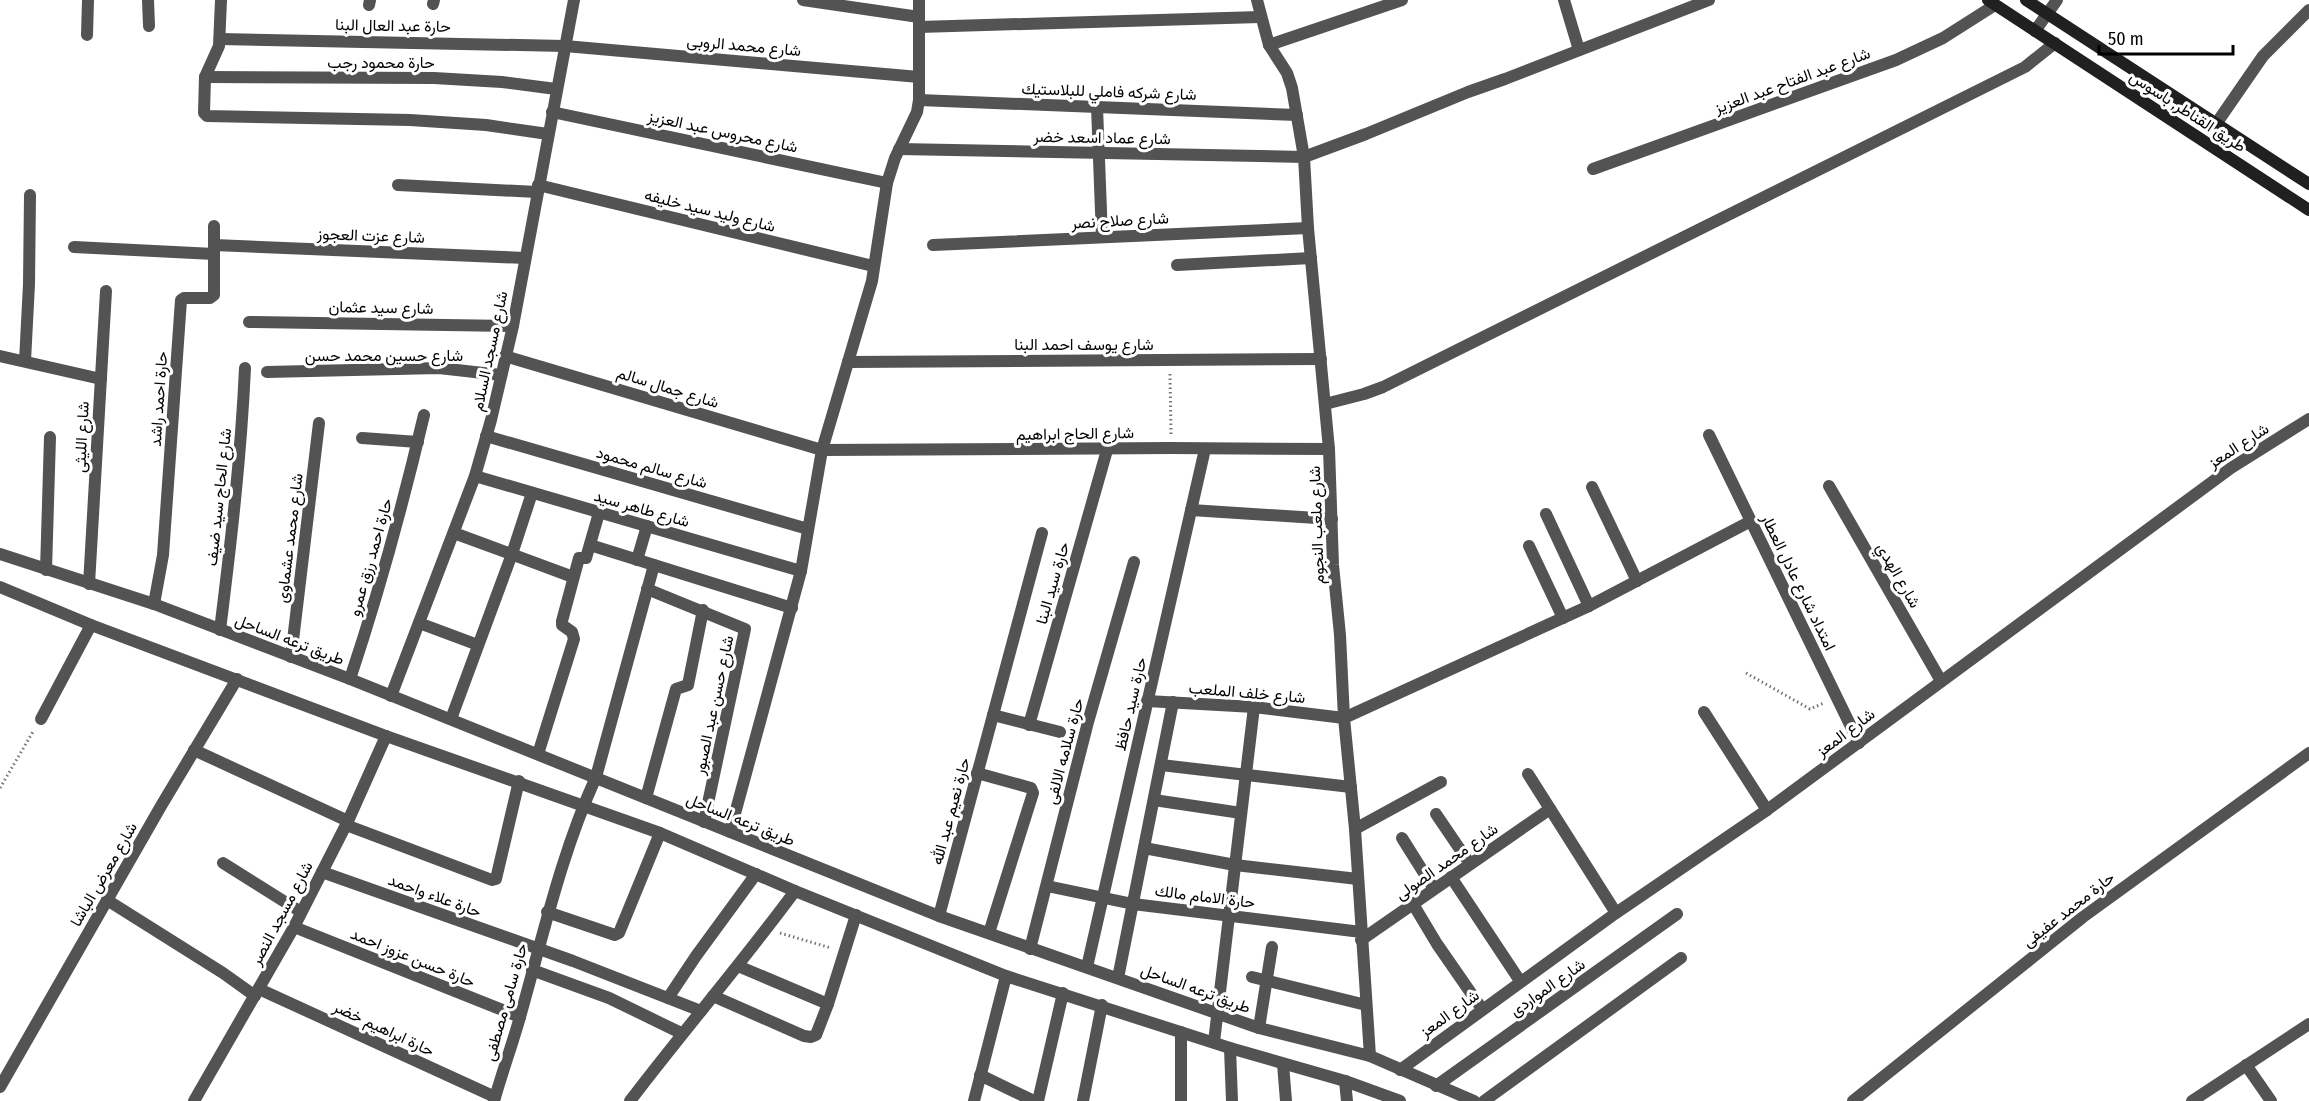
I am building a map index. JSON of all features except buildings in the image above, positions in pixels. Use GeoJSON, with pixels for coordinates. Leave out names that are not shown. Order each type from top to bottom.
{"type":"FeatureCollection","features":[{"type":"Feature","properties":{"kind":"main road","name":"طريق القناطر, باسوس"},"geometry":{"type":"LineString","coordinates":[[2026,0],[2309,184]]}},
{"type":"Feature","properties":{"kind":"main road","name":"طريق القناطر, باسوس"},"geometry":{"type":"LineString","coordinates":[[1991,2],[2309,210]]}},
{"type":"Feature","properties":{"kind":"street"},"geometry":{"type":"LineString","coordinates":[[87,35],[88,0]]}},
{"type":"Feature","properties":{"kind":"street"},"geometry":{"type":"LineString","coordinates":[[148,0],[149,26]]}},
{"type":"Feature","properties":{"kind":"street"},"geometry":{"type":"LineString","coordinates":[[221,0],[220,39],[206,77],[204,113],[207,116],[421,120],[486,125],[548,134]]}},
{"type":"Feature","properties":{"kind":"street","name":"شارع مسجد السلام"},"geometry":{"type":"LineString","coordinates":[[391,696],[475,476],[486,436],[513,326],[574,0]]}},
{"type":"Feature","properties":{"kind":"street"},"geometry":{"type":"LineString","coordinates":[[803,0],[919,22],[1260,17]]}},
{"type":"Feature","properties":{"kind":"street"},"geometry":{"type":"LineString","coordinates":[[730,832],[801,571],[822,450],[872,281],[887,183],[920,100],[919,0]]}},
{"type":"Feature","properties":{"kind":"street","name":"شارع ملعب النجوم"},"geometry":{"type":"LineString","coordinates":[[1257,0],[1269,45],[1287,73],[1292,87],[1304,157],[1308,228],[1329,449],[1344,718],[1355,829],[1370,1056]]}},
{"type":"Feature","properties":{"kind":"street"},"geometry":{"type":"LineString","coordinates":[[1269,45],[1402,0]]}},
{"type":"Feature","properties":{"kind":"street"},"geometry":{"type":"LineString","coordinates":[[1564,0],[1579,50]]}},
{"type":"Feature","properties":{"kind":"street"},"geometry":{"type":"LineString","coordinates":[[1304,157],[1709,0]]}},
{"type":"Feature","properties":{"kind":"street"},"geometry":{"type":"LineString","coordinates":[[2035,31],[2057,0]]}},
{"type":"Feature","properties":{"kind":"street"},"geometry":{"type":"LineString","coordinates":[[2304,0],[2309,3]]}},
{"type":"Feature","properties":{"kind":"street","name":"شارع عبد الفتاح عبد العزيز"},"geometry":{"type":"LineString","coordinates":[[1593,169],[1896,60],[1942,38],[1991,2]]}},
{"type":"Feature","properties":{"kind":"street"},"geometry":{"type":"LineString","coordinates":[[2216,124],[2263,56],[2309,10]]}},
{"type":"Feature","properties":{"kind":"street","name":"حارة عبد العال البنا"},"geometry":{"type":"LineString","coordinates":[[220,39],[565,46]]}},
{"type":"Feature","properties":{"kind":"street"},"geometry":{"type":"LineString","coordinates":[[1325,404],[1383,387],[2025,67],[2055,44]]}},
{"type":"Feature","properties":{"kind":"street","name":"شارع محمد الروبى"},"geometry":{"type":"LineString","coordinates":[[565,46],[919,77]]}},
{"type":"Feature","properties":{"kind":"street","name":"حارة محمود رجب"},"geometry":{"type":"LineString","coordinates":[[206,77],[434,78],[493,81],[556,89]]}},
{"type":"Feature","properties":{"kind":"street","name":"شارع شركه فاملي للبلاستيك"},"geometry":{"type":"LineString","coordinates":[[920,100],[1297,115]]}},
{"type":"Feature","properties":{"kind":"street"},"geometry":{"type":"LineString","coordinates":[[1097,107],[1102,237]]}},
{"type":"Feature","properties":{"kind":"street","name":"شارع محروس عبد العزيز"},"geometry":{"type":"LineString","coordinates":[[552,112],[887,183]]}},
{"type":"Feature","properties":{"kind":"street","name":"شارع عماد اسعد خضر"},"geometry":{"type":"LineString","coordinates":[[899,149],[1304,157]]}},
{"type":"Feature","properties":{"kind":"street","name":"شارع وليد سيد خليفه"},"geometry":{"type":"LineString","coordinates":[[398,185],[537,188],[873,266]]}},
{"type":"Feature","properties":{"kind":"street"},"geometry":{"type":"LineString","coordinates":[[25,361],[30,195]]}},
{"type":"Feature","properties":{"kind":"street","name":"حارة احمد راشد"},"geometry":{"type":"LineString","coordinates":[[154,604],[164,555],[181,300],[213,297],[214,226]]}},
{"type":"Feature","properties":{"kind":"street","name":"شارع صلاح نصر"},"geometry":{"type":"LineString","coordinates":[[933,245],[1308,228]]}},
{"type":"Feature","properties":{"kind":"street","name":"شارع عزت العجوز"},"geometry":{"type":"LineString","coordinates":[[74,247],[525,258]]}},
{"type":"Feature","properties":{"kind":"street"},"geometry":{"type":"LineString","coordinates":[[1177,265],[1311,258]]}},
{"type":"Feature","properties":{"kind":"street","name":"شارع الليثى"},"geometry":{"type":"LineString","coordinates":[[89,584],[106,291]]}},
{"type":"Feature","properties":{"kind":"street","name":"شارع سيد عثمان"},"geometry":{"type":"LineString","coordinates":[[249,322],[513,326]]}},
{"type":"Feature","properties":{"kind":"street"},"geometry":{"type":"LineString","coordinates":[[0,356],[101,379]]}},
{"type":"Feature","properties":{"kind":"street","name":"شارع جمال سالم"},"geometry":{"type":"LineString","coordinates":[[506,356],[822,450]]}},
{"type":"Feature","properties":{"kind":"street","name":"شارع يوسف احمد البنا"},"geometry":{"type":"LineString","coordinates":[[848,362],[1321,359]]}},
{"type":"Feature","properties":{"kind":"street","name":"شارع الحاج سيد ضيف"},"geometry":{"type":"LineString","coordinates":[[220,630],[236,503],[245,368]]}},
{"type":"Feature","properties":{"kind":"street","name":"شارع حسين محمد حسن"},"geometry":{"type":"LineString","coordinates":[[267,372],[440,368],[501,375]]}},
{"type":"Feature","properties":{"kind":"street","name":"حارة احمد رزق عمرو"},"geometry":{"type":"LineString","coordinates":[[350,679],[376,602],[424,415]]}},
{"type":"Feature","properties":{"kind":"street","name":"شارع المعز"},"geometry":{"type":"LineString","coordinates":[[1400,1070],[1616,913],[1767,810],[2231,468],[2309,419]]}},
{"type":"Feature","properties":{"kind":"street","name":"شارع محمد عشماوى"},"geometry":{"type":"LineString","coordinates":[[291,657],[319,423]]}},
{"type":"Feature","properties":{"kind":"street","name":"امتداد شارع عادل العطار"},"geometry":{"type":"LineString","coordinates":[[1709,435],[1859,743]]}},
{"type":"Feature","properties":{"kind":"street","name":"شارع سالم محمود"},"geometry":{"type":"LineString","coordinates":[[486,436],[808,529]]}},
{"type":"Feature","properties":{"kind":"street"},"geometry":{"type":"LineString","coordinates":[[46,570],[50,437]]}},
{"type":"Feature","properties":{"kind":"street"},"geometry":{"type":"LineString","coordinates":[[362,438],[418,442]]}},
{"type":"Feature","properties":{"kind":"street","name":"شارع الحاج ابراهيم"},"geometry":{"type":"LineString","coordinates":[[822,450],[1107,450],[1171,447],[1329,449]]}},
{"type":"Feature","properties":{"kind":"street","name":"حارة سيد حافظ"},"geometry":{"type":"LineString","coordinates":[[1087,967],[1205,449]]}},
{"type":"Feature","properties":{"kind":"street","name":"حارة سيد البنا"},"geometry":{"type":"LineString","coordinates":[[1029,724],[1107,450]]}},
{"type":"Feature","properties":{"kind":"street","name":"شارع طاهر سيد"},"geometry":{"type":"LineString","coordinates":[[475,476],[801,571]]}},
{"type":"Feature","properties":{"kind":"street","name":"شارع الهدي"},"geometry":{"type":"LineString","coordinates":[[1829,486],[1941,681]]}},
{"type":"Feature","properties":{"kind":"street"},"geometry":{"type":"LineString","coordinates":[[1592,487],[1637,581]]}},
{"type":"Feature","properties":{"kind":"street"},"geometry":{"type":"LineString","coordinates":[[451,719],[532,493]]}},
{"type":"Feature","properties":{"kind":"street"},"geometry":{"type":"LineString","coordinates":[[1191,510],[1332,519]]}},
{"type":"Feature","properties":{"kind":"street"},"geometry":{"type":"LineString","coordinates":[[538,754],[573,639],[572,632],[562,625],[561,621],[579,557],[585,558],[599,513]]}},
{"type":"Feature","properties":{"kind":"street"},"geometry":{"type":"LineString","coordinates":[[1546,514],[1589,606]]}},
{"type":"Feature","properties":{"kind":"street"},"geometry":{"type":"LineString","coordinates":[[1344,718],[1589,606],[1750,520]]}},
{"type":"Feature","properties":{"kind":"street"},"geometry":{"type":"LineString","coordinates":[[638,560],[647,526]]}},
{"type":"Feature","properties":{"kind":"street"},"geometry":{"type":"LineString","coordinates":[[454,532],[573,577]]}},
{"type":"Feature","properties":{"kind":"street","name":"حارة نعيم عبد الله"},"geometry":{"type":"LineString","coordinates":[[939,916],[1042,533]]}},
{"type":"Feature","properties":{"kind":"street"},"geometry":{"type":"LineString","coordinates":[[590,545],[792,608]]}},
{"type":"Feature","properties":{"kind":"street"},"geometry":{"type":"LineString","coordinates":[[1529,546],[1563,618]]}},
{"type":"Feature","properties":{"kind":"street","name":"طريق ترعه الساحل"},"geometry":{"type":"LineString","coordinates":[[0,554],[154,604],[350,679],[939,916],[1259,1028],[1370,1056],[1474,1101]]}},
{"type":"Feature","properties":{"kind":"street","name":"حارة سلامه الالفى"},"geometry":{"type":"LineString","coordinates":[[1030,949],[1088,722],[1134,562]]}},
{"type":"Feature","properties":{"kind":"street","name":"حارة سامى مصطفى"},"geometry":{"type":"LineString","coordinates":[[495,1099],[520,1017],[547,912],[582,806],[596,777],[654,565]]}},
{"type":"Feature","properties":{"kind":"street"},"geometry":{"type":"LineString","coordinates":[[0,586],[91,625],[386,736],[519,781],[660,833],[795,891],[1006,976],[1230,1048],[1346,1081],[1400,1101]]}},
{"type":"Feature","properties":{"kind":"street","name":"شارع حسن عبد الصبور"},"geometry":{"type":"LineString","coordinates":[[647,588],[746,629],[705,822]]}},
{"type":"Feature","properties":{"kind":"street"},"geometry":{"type":"LineString","coordinates":[[646,798],[676,689],[688,685],[703,610]]}},
{"type":"Feature","properties":{"kind":"street"},"geometry":{"type":"LineString","coordinates":[[419,623],[478,645]]}},
{"type":"Feature","properties":{"kind":"street"},"geometry":{"type":"LineString","coordinates":[[41,719],[91,625]]}},
{"type":"Feature","properties":{"kind":"street","name":"شارع معرض الباشا"},"geometry":{"type":"LineString","coordinates":[[0,1088],[237,679]]}},
{"type":"Feature","properties":{"kind":"street","name":"شارع خلف الملعب"},"geometry":{"type":"LineString","coordinates":[[1147,701],[1254,707],[1344,718]]}},
{"type":"Feature","properties":{"kind":"street"},"geometry":{"type":"LineString","coordinates":[[1118,978],[1173,702]]}},
{"type":"Feature","properties":{"kind":"street"},"geometry":{"type":"LineString","coordinates":[[1214,1042],[1254,707]]}},
{"type":"Feature","properties":{"kind":"street"},"geometry":{"type":"LineString","coordinates":[[1704,712],[1767,810]]}},
{"type":"Feature","properties":{"kind":"street"},"geometry":{"type":"LineString","coordinates":[[993,715],[1060,732]]}},
{"type":"Feature","properties":{"kind":"street","name":"شارع مسجد النصر"},"geometry":{"type":"LineString","coordinates":[[194,1101],[302,912],[347,823],[386,736]]}},
{"type":"Feature","properties":{"kind":"street"},"geometry":{"type":"LineString","coordinates":[[194,750],[347,823],[495,880],[519,781]]}},
{"type":"Feature","properties":{"kind":"street","name":"حارة محمد عفيفى"},"geometry":{"type":"LineString","coordinates":[[1853,1101],[2083,916],[2309,753]]}},
{"type":"Feature","properties":{"kind":"street"},"geometry":{"type":"LineString","coordinates":[[1161,765],[1351,787]]}},
{"type":"Feature","properties":{"kind":"street"},"geometry":{"type":"LineString","coordinates":[[977,773],[1031,789],[1033,793],[989,933]]}},
{"type":"Feature","properties":{"kind":"street"},"geometry":{"type":"LineString","coordinates":[[1528,774],[1616,913]]}},
{"type":"Feature","properties":{"kind":"street"},"geometry":{"type":"LineString","coordinates":[[1355,829],[1441,782]]}},
{"type":"Feature","properties":{"kind":"street"},"geometry":{"type":"LineString","coordinates":[[1154,800],[1241,813]]}},
{"type":"Feature","properties":{"kind":"street","name":"شارع محمد الصولى"},"geometry":{"type":"LineString","coordinates":[[1361,936],[1413,904],[1550,809]]}},
{"type":"Feature","properties":{"kind":"street"},"geometry":{"type":"LineString","coordinates":[[1436,814],[1470,864]]}},
{"type":"Feature","properties":{"kind":"street"},"geometry":{"type":"LineString","coordinates":[[547,912],[615,934],[619,933],[660,833]]}},
{"type":"Feature","properties":{"kind":"street"},"geometry":{"type":"LineString","coordinates":[[1402,838],[1434,889]]}},
{"type":"Feature","properties":{"kind":"street"},"geometry":{"type":"LineString","coordinates":[[1144,848],[1235,865],[1358,879]]}},
{"type":"Feature","properties":{"kind":"street"},"geometry":{"type":"LineString","coordinates":[[223,863],[302,912]]}},
{"type":"Feature","properties":{"kind":"street","name":"حارة علاء واحمد"},"geometry":{"type":"LineString","coordinates":[[322,872],[701,1011]]}},
{"type":"Feature","properties":{"kind":"street"},"geometry":{"type":"LineString","coordinates":[[668,998],[756,874]]}},
{"type":"Feature","properties":{"kind":"street"},"geometry":{"type":"LineString","coordinates":[[1451,877],[1521,981]]}},
{"type":"Feature","properties":{"kind":"street","name":"حارة الامام مالك"},"geometry":{"type":"LineString","coordinates":[[1047,886],[1133,904],[1361,936]]}},
{"type":"Feature","properties":{"kind":"street"},"geometry":{"type":"LineString","coordinates":[[630,1101],[681,1033],[738,966],[795,891]]}},
{"type":"Feature","properties":{"kind":"street","name":"حارة ابراهيم خضر"},"geometry":{"type":"LineString","coordinates":[[107,900],[257,992],[495,1099]]}},
{"type":"Feature","properties":{"kind":"street"},"geometry":{"type":"LineString","coordinates":[[1413,904],[1482,1010]]}},
{"type":"Feature","properties":{"kind":"street","name":"شارع المواردى"},"geometry":{"type":"LineString","coordinates":[[1436,1086],[1677,914]]}},
{"type":"Feature","properties":{"kind":"street"},"geometry":{"type":"LineString","coordinates":[[713,996],[804,1036],[812,1037],[818,1032],[856,915]]}},
{"type":"Feature","properties":{"kind":"street","name":"حارة حسن عزوز احمد"},"geometry":{"type":"LineString","coordinates":[[294,927],[520,1017]]}},
{"type":"Feature","properties":{"kind":"street"},"geometry":{"type":"LineString","coordinates":[[1259,1028],[1272,947]]}},
{"type":"Feature","properties":{"kind":"street"},"geometry":{"type":"LineString","coordinates":[[1484,1101],[1681,958]]}},
{"type":"Feature","properties":{"kind":"street"},"geometry":{"type":"LineString","coordinates":[[738,966],[828,1004]]}},
{"type":"Feature","properties":{"kind":"street"},"geometry":{"type":"LineString","coordinates":[[532,970],[609,998],[681,1033]]}},
{"type":"Feature","properties":{"kind":"street"},"geometry":{"type":"LineString","coordinates":[[974,1101],[1006,976]]}},
{"type":"Feature","properties":{"kind":"street"},"geometry":{"type":"LineString","coordinates":[[1252,976],[1366,1005]]}},
{"type":"Feature","properties":{"kind":"street"},"geometry":{"type":"LineString","coordinates":[[980,1075],[1036,1101],[1063,993]]}},
{"type":"Feature","properties":{"kind":"street"},"geometry":{"type":"LineString","coordinates":[[1083,1101],[1102,1005]]}},
{"type":"Feature","properties":{"kind":"street"},"geometry":{"type":"LineString","coordinates":[[2192,1101],[2309,1024]]}},
{"type":"Feature","properties":{"kind":"street"},"geometry":{"type":"LineString","coordinates":[[1181,1032],[1181,1101]]}},
{"type":"Feature","properties":{"kind":"street"},"geometry":{"type":"LineString","coordinates":[[1230,1048],[1232,1101]]}},
{"type":"Feature","properties":{"kind":"street"},"geometry":{"type":"LineString","coordinates":[[1283,1064],[1286,1101]]}},
{"type":"Feature","properties":{"kind":"street"},"geometry":{"type":"LineString","coordinates":[[2246,1065],[2271,1101]]}},
{"type":"Feature","properties":{"kind":"street"},"geometry":{"type":"LineString","coordinates":[[1346,1081],[1347,1101]]}},
{"type":"Feature","properties":{"kind":"path"},"geometry":{"type":"LineString","coordinates":[[1169,360],[1171,447]]}},
{"type":"Feature","properties":{"kind":"path"},"geometry":{"type":"LineString","coordinates":[[1746,673],[1810,709],[1836,698]]}},
{"type":"Feature","properties":{"kind":"path"},"geometry":{"type":"LineString","coordinates":[[0,788],[41,719]]}},
{"type":"Feature","properties":{"kind":"path"},"geometry":{"type":"LineString","coordinates":[[766,930],[845,952]]}}]}
